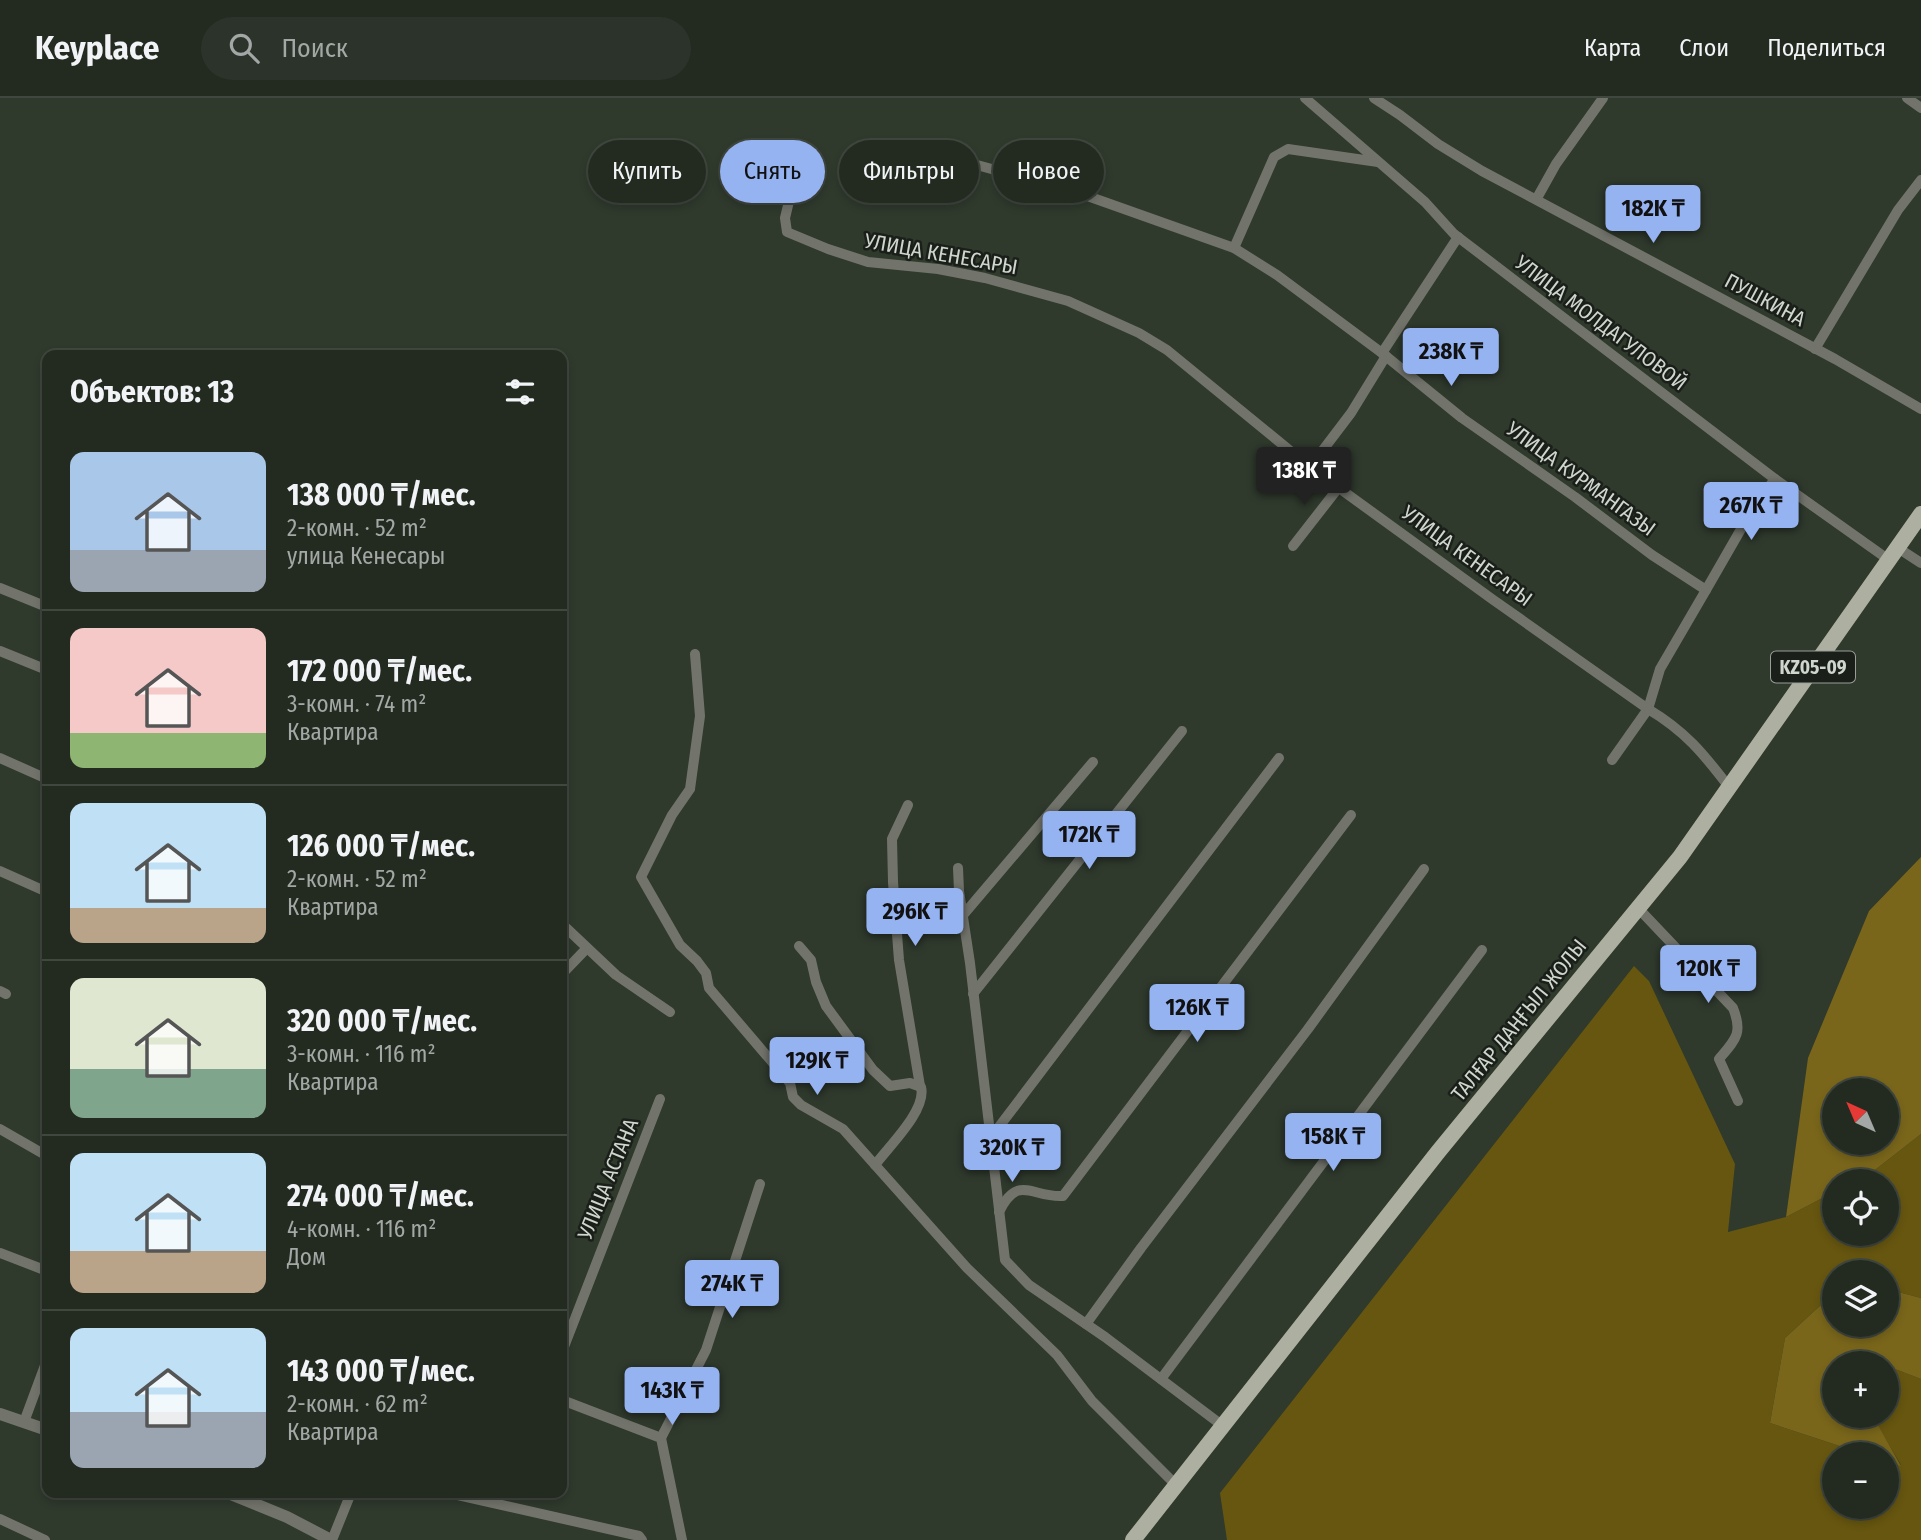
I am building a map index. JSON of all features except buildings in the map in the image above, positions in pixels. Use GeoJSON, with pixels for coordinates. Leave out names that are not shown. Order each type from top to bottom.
{"type":"FeatureCollection","features":[{"type":"Feature","properties":{"kind":"main road","name":"ТАЛҒАР ДАҢҒЫЛ ЖОЛЫ"},"geometry":{"type":"LineString","coordinates":[[1133,1540],[1429,1163],[1680,857],[1921,514]]}},
{"type":"Feature","properties":{"kind":"street","name":"УЛИЦА МОЛДАГУЛОВОЙ"},"geometry":{"type":"LineString","coordinates":[[1305,98],[1425,202],[1458,237],[1775,479],[1893,554],[1921,564]]}},
{"type":"Feature","properties":{"kind":"street","name":"ПУШКИНА"},"geometry":{"type":"LineString","coordinates":[[1374,98],[1438,144],[1482,171],[1537,198],[1569,218],[1815,349],[1921,409]]}},
{"type":"Feature","properties":{"kind":"street"},"geometry":{"type":"LineString","coordinates":[[1537,198],[1556,164],[1603,98]]}},
{"type":"Feature","properties":{"kind":"street"},"geometry":{"type":"LineString","coordinates":[[1907,98],[1921,108]]}},
{"type":"Feature","properties":{"kind":"street"},"geometry":{"type":"LineString","coordinates":[[1234,248],[1274,157],[1288,149],[1378,162]]}},
{"type":"Feature","properties":{"kind":"street","name":"УЛИЦА КУРМАНГАЗЫ"},"geometry":{"type":"LineString","coordinates":[[979,166],[1079,193],[1234,248],[1277,275],[1384,355],[1462,418],[1706,590]]}},
{"type":"Feature","properties":{"kind":"street"},"geometry":{"type":"LineString","coordinates":[[1815,349],[1898,210],[1921,180]]}},
{"type":"Feature","properties":{"kind":"street","name":"УЛИЦА КЕНЕСАРЫ"},"geometry":{"type":"LineString","coordinates":[[789,203],[785,218],[787,232],[828,249],[868,262],[938,269],[985,278],[1068,301],[1139,333],[1167,350],[1310,467],[1492,599],[1648,709],[1675,725],[1696,745],[1729,787]]}},
{"type":"Feature","properties":{"kind":"street"},"geometry":{"type":"LineString","coordinates":[[1310,467],[1351,413],[1458,237]]}},
{"type":"Feature","properties":{"kind":"street"},"geometry":{"type":"LineString","coordinates":[[1612,760],[1648,709],[1660,669],[1756,503],[1775,479]]}},
{"type":"Feature","properties":{"kind":"street"},"geometry":{"type":"LineString","coordinates":[[1293,546],[1339,488]]}},
{"type":"Feature","properties":{"kind":"street"},"geometry":{"type":"LineString","coordinates":[[0,588],[42,605]]}},
{"type":"Feature","properties":{"kind":"street"},"geometry":{"type":"LineString","coordinates":[[0,651],[42,668]]}},
{"type":"Feature","properties":{"kind":"street"},"geometry":{"type":"LineString","coordinates":[[695,654],[700,716],[690,789],[672,815],[641,877],[680,945],[705,972],[709,988],[790,1083],[793,1097],[801,1105],[843,1129],[967,1268],[1057,1355],[1092,1401],[1172,1490]]}},
{"type":"Feature","properties":{"kind":"street"},"geometry":{"type":"LineString","coordinates":[[973,994],[1182,732]]}},
{"type":"Feature","properties":{"kind":"street"},"geometry":{"type":"LineString","coordinates":[[0,758],[42,777]]}},
{"type":"Feature","properties":{"kind":"street"},"geometry":{"type":"LineString","coordinates":[[992,1136],[1279,758]]}},
{"type":"Feature","properties":{"kind":"street"},"geometry":{"type":"LineString","coordinates":[[964,914],[1093,762]]}},
{"type":"Feature","properties":{"kind":"street"},"geometry":{"type":"LineString","coordinates":[[874,1165],[918,1108],[923,1096],[899,960],[893,882],[892,839],[908,805]]}},
{"type":"Feature","properties":{"kind":"street"},"geometry":{"type":"LineString","coordinates":[[999,1212],[1010,1193],[1020,1189],[1054,1197],[1063,1196],[1351,815]]}},
{"type":"Feature","properties":{"kind":"street"},"geometry":{"type":"LineString","coordinates":[[958,868],[1005,1260],[1029,1285],[1223,1426]]}},
{"type":"Feature","properties":{"kind":"street"},"geometry":{"type":"LineString","coordinates":[[1086,1324],[1308,1029],[1424,869]]}},
{"type":"Feature","properties":{"kind":"street"},"geometry":{"type":"LineString","coordinates":[[0,872],[42,890]]}},
{"type":"Feature","properties":{"kind":"street"},"geometry":{"type":"LineString","coordinates":[[1637,908],[1733,1008],[1739,1023],[1736,1039],[1719,1059],[1738,1101]]}},
{"type":"Feature","properties":{"kind":"street"},"geometry":{"type":"LineString","coordinates":[[567,929],[616,975],[670,1012]]}},
{"type":"Feature","properties":{"kind":"street"},"geometry":{"type":"LineString","coordinates":[[799,946],[811,960],[826,1006],[873,1070],[890,1086],[910,1083],[920,1086]]}},
{"type":"Feature","properties":{"kind":"street"},"geometry":{"type":"LineString","coordinates":[[567,969],[587,948]]}},
{"type":"Feature","properties":{"kind":"street"},"geometry":{"type":"LineString","coordinates":[[1161,1379],[1482,950]]}},
{"type":"Feature","properties":{"kind":"street","name":"УЛИЦА АСТАНА"},"geometry":{"type":"LineString","coordinates":[[567,1339],[660,1098]]}},
{"type":"Feature","properties":{"kind":"street"},"geometry":{"type":"LineString","coordinates":[[0,1129],[42,1153]]}},
{"type":"Feature","properties":{"kind":"street"},"geometry":{"type":"LineString","coordinates":[[682,1540],[661,1438],[706,1350],[760,1184]]}},
{"type":"Feature","properties":{"kind":"street"},"geometry":{"type":"LineString","coordinates":[[0,1253],[42,1269]]}},
{"type":"Feature","properties":{"kind":"street"},"geometry":{"type":"LineString","coordinates":[[24,1422],[42,1373]]}},
{"type":"Feature","properties":{"kind":"street"},"geometry":{"type":"LineString","coordinates":[[567,1402],[661,1438]]}},
{"type":"Feature","properties":{"kind":"street"},"geometry":{"type":"LineString","coordinates":[[0,1414],[42,1428]]}},
{"type":"Feature","properties":{"kind":"street"},"geometry":{"type":"LineString","coordinates":[[240,1498],[287,1517],[332,1540],[349,1498]]}},
{"type":"Feature","properties":{"kind":"street"},"geometry":{"type":"LineString","coordinates":[[471,1498],[639,1536],[642,1540]]}},
{"type":"Feature","properties":{"kind":"street"},"geometry":{"type":"LineString","coordinates":[[0,1519],[45,1540]]}},
{"type":"Feature","properties":{"kind":"shaded area"},"geometry":{"type":"Polygon","coordinates":[[[1921,857],[1921,1134],[1899,1151],[1899,1078],[1822,1078],[1822,1155],[1894,1155],[1876,1169],[1822,1169],[1822,1198],[1786,1217],[1808,1058],[1869,911],[1921,857]]]}},
{"type":"Feature","properties":{"kind":"shaded area"},"geometry":{"type":"Polygon","coordinates":[[[1634,966],[1649,981],[1735,1164],[1728,1232],[1786,1217],[1822,1198],[1822,1246],[1899,1246],[1899,1169],[1876,1169],[1894,1155],[1899,1155],[1899,1151],[1921,1134],[1921,1298],[1899,1292],[1899,1260],[1822,1260],[1822,1304],[1785,1338],[1770,1423],[1828,1442],[1822,1442],[1822,1519],[1899,1519],[1899,1442],[1887,1442],[1879,1428],[1899,1428],[1899,1371],[1921,1379],[1921,1540],[1227,1540],[1220,1493],[1634,966]]]}},
{"type":"Feature","properties":{"kind":"shaded area"},"geometry":{"type":"Polygon","coordinates":[[[1899,1292],[1921,1298],[1921,1379],[1899,1371],[1899,1351],[1822,1351],[1822,1428],[1880,1428],[1887,1442],[1828,1442],[1770,1423],[1785,1338],[1822,1304],[1822,1337],[1899,1337],[1899,1292]]]}}]}
